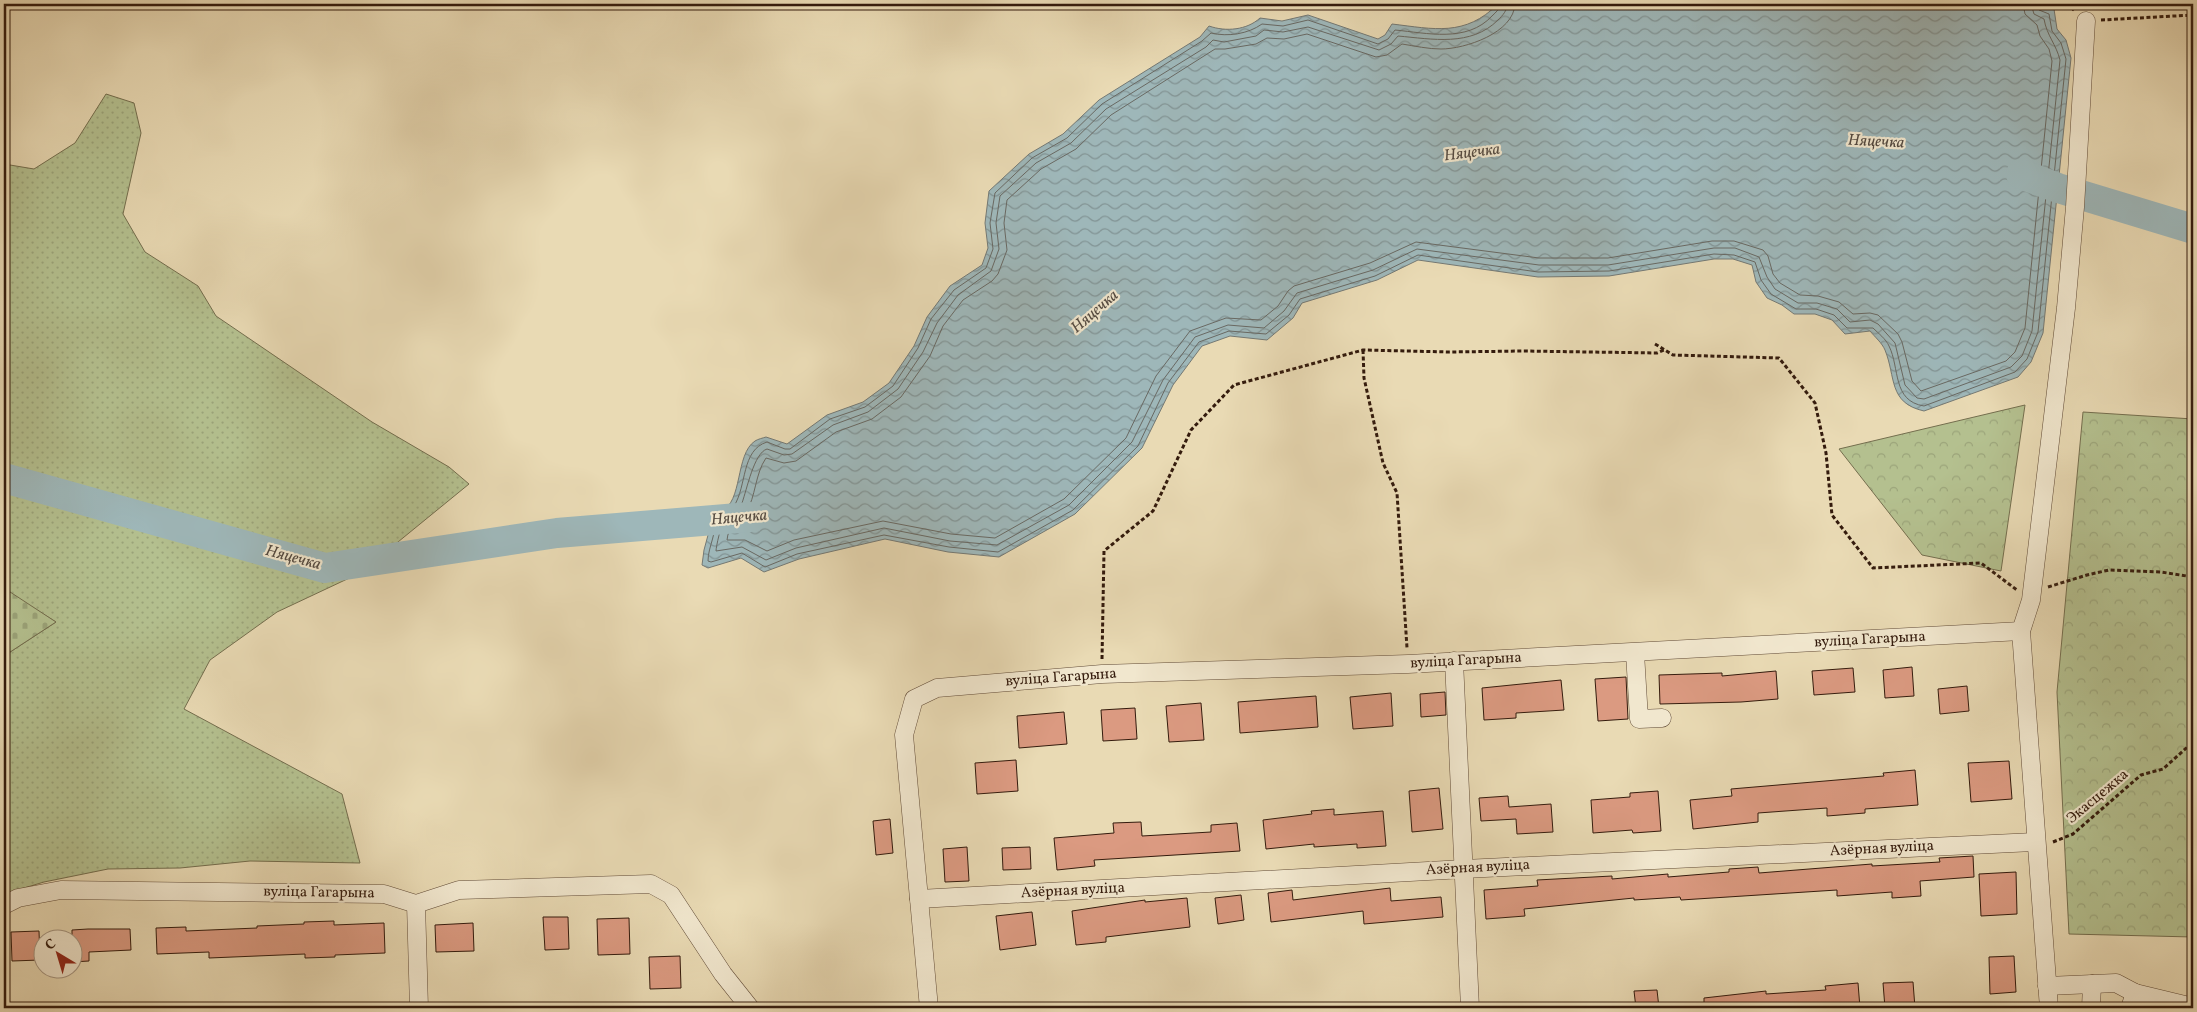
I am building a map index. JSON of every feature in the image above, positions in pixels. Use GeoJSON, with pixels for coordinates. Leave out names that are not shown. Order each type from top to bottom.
{"type":"FeatureCollection","features":[{"type":"Feature","properties":{"kind":"street"},"geometry":{"type":"LineString","coordinates":[[2049,1008],[2021,632],[2032,593],[2066,308],[2075,207],[2086,21]]}},
{"type":"Feature","properties":{"kind":"street","name":"вуліца Гагарына"},"geometry":{"type":"LineString","coordinates":[[919,899],[904,736],[914,699],[937,688],[1102,674],[1408,664],[2021,632]]}},
{"type":"Feature","properties":{"kind":"street"},"geometry":{"type":"LineString","coordinates":[[1635,653],[1639,719],[1662,718]]}},
{"type":"Feature","properties":{"kind":"street"},"geometry":{"type":"LineString","coordinates":[[1454,661],[1470,1008]]}},
{"type":"Feature","properties":{"kind":"street","name":"Азёрная вуліца"},"geometry":{"type":"LineString","coordinates":[[919,899],[1464,869],[2036,842]]}},
{"type":"Feature","properties":{"kind":"street"},"geometry":{"type":"LineString","coordinates":[[419,1008],[416,904],[459,890],[651,884],[671,895],[723,974],[750,1008]]}},
{"type":"Feature","properties":{"kind":"street","name":"вуліца Гагарына"},"geometry":{"type":"LineString","coordinates":[[4,905],[18,898],[61,890],[384,894],[416,904]]}},
{"type":"Feature","properties":{"kind":"street"},"geometry":{"type":"LineString","coordinates":[[919,899],[929,1008]]}},
{"type":"Feature","properties":{"kind":"street"},"geometry":{"type":"LineString","coordinates":[[2047,986],[2116,983],[2133,1001],[2193,1007]]}},
{"type":"Feature","properties":{"kind":"street"},"geometry":{"type":"LineString","coordinates":[[2091,1008],[2092,984]]}},
{"type":"Feature","properties":{"kind":"path"},"geometry":{"type":"LineString","coordinates":[[2086,21],[2193,15]]}},
{"type":"Feature","properties":{"kind":"path"},"geometry":{"type":"LineString","coordinates":[[1656,344],[1672,355],[1779,358],[1814,403],[1826,453],[1832,515],[1873,568],[1981,563],[2032,593],[2087,574],[2109,570],[2162,572],[2193,576]]}},
{"type":"Feature","properties":{"kind":"path"},"geometry":{"type":"LineString","coordinates":[[1102,674],[1104,551],[1153,511],[1191,430],[1234,384],[1363,350],[1657,353],[1664,350]]}},
{"type":"Feature","properties":{"kind":"path"},"geometry":{"type":"LineString","coordinates":[[1363,350],[1364,378],[1383,464],[1397,493],[1408,664]]}},
{"type":"Feature","properties":{"kind":"path","name":"Экасцежка"},"geometry":{"type":"LineString","coordinates":[[2036,842],[2054,842],[2072,834],[2141,775],[2163,768],[2193,742]]}},
{"type":"Feature","properties":{"kind":"green space"},"geometry":{"type":"Polygon","coordinates":[[[106,94],[134,103],[141,133],[123,214],[145,252],[198,286],[216,316],[372,422],[449,467],[469,484],[360,573],[277,612],[210,660],[184,709],[342,794],[360,863],[250,861],[180,868],[108,869],[44,882],[4,894],[4,656],[56,622],[4,590],[4,164],[34,169],[75,143],[106,94]]]}},
{"type":"Feature","properties":{"kind":"green space"},"geometry":{"type":"Polygon","coordinates":[[[2025,405],[2001,571],[1922,555],[1839,449],[2025,405]]]}},
{"type":"Feature","properties":{"kind":"green space"},"geometry":{"type":"Polygon","coordinates":[[[2083,412],[2193,419],[2193,937],[2069,934],[2057,692],[2083,412]]]}},
{"type":"Feature","properties":{"kind":"green space"},"geometry":{"type":"Polygon","coordinates":[[[4,588],[56,622],[4,656],[4,588]]]}},
{"type":"Feature","properties":{"kind":"water"},"geometry":{"type":"Polygon","coordinates":[[[1498,4],[2034,4],[2054,9],[2057,29],[2066,40],[2071,58],[2043,333],[2031,362],[2018,377],[1924,411],[1904,402],[1899,395],[1895,388],[1885,350],[1870,331],[1845,334],[1832,320],[1815,314],[1794,314],[1782,305],[1767,298],[1756,282],[1752,265],[1733,259],[1714,259],[1609,276],[1538,277],[1418,260],[1377,280],[1302,303],[1293,318],[1267,340],[1230,336],[1202,346],[1173,385],[1142,448],[1075,514],[999,557],[948,552],[885,539],[799,559],[764,572],[741,558],[708,568],[702,565],[711,524],[704,511],[721,511],[733,499],[744,456],[749,447],[755,441],[766,437],[787,444],[827,415],[863,402],[889,383],[914,346],[927,317],[950,286],[982,265],[988,248],[985,223],[989,191],[1029,154],[1063,134],[1099,100],[1200,37],[1209,26],[1222,29],[1236,29],[1249,25],[1260,18],[1282,21],[1308,15],[1378,39],[1385,35],[1392,24],[1435,29],[1461,26],[1486,15],[1498,4]]]}},
{"type":"Feature","properties":{"kind":"building"},"geometry":{"type":"Polygon","coordinates":[[[1912,667],[1914,696],[1885,698],[1883,670],[1912,667]]]}},
{"type":"Feature","properties":{"kind":"building"},"geometry":{"type":"Polygon","coordinates":[[[1853,668],[1855,692],[1814,695],[1812,671],[1853,668]]]}},
{"type":"Feature","properties":{"kind":"building"},"geometry":{"type":"Polygon","coordinates":[[[1776,671],[1778,699],[1660,704],[1659,675],[1722,673],[1722,676],[1776,671]]]}},
{"type":"Feature","properties":{"kind":"building"},"geometry":{"type":"Polygon","coordinates":[[[1626,677],[1628,719],[1598,721],[1595,679],[1626,677]]]}},
{"type":"Feature","properties":{"kind":"building"},"geometry":{"type":"Polygon","coordinates":[[[1561,680],[1564,710],[1516,713],[1516,718],[1484,720],[1482,688],[1561,680]]]}},
{"type":"Feature","properties":{"kind":"building"},"geometry":{"type":"Polygon","coordinates":[[[1967,686],[1969,711],[1940,714],[1938,689],[1967,686]]]}},
{"type":"Feature","properties":{"kind":"building"},"geometry":{"type":"Polygon","coordinates":[[[1445,692],[1446,715],[1421,717],[1420,694],[1445,692]]]}},
{"type":"Feature","properties":{"kind":"building"},"geometry":{"type":"Polygon","coordinates":[[[1391,693],[1393,726],[1353,729],[1350,697],[1391,693]]]}},
{"type":"Feature","properties":{"kind":"building"},"geometry":{"type":"Polygon","coordinates":[[[1316,696],[1318,727],[1240,733],[1238,702],[1316,696]]]}},
{"type":"Feature","properties":{"kind":"building"},"geometry":{"type":"Polygon","coordinates":[[[1201,703],[1204,740],[1169,742],[1166,706],[1201,703]]]}},
{"type":"Feature","properties":{"kind":"building"},"geometry":{"type":"Polygon","coordinates":[[[1135,708],[1137,739],[1103,741],[1101,710],[1135,708]]]}},
{"type":"Feature","properties":{"kind":"building"},"geometry":{"type":"Polygon","coordinates":[[[1064,712],[1067,744],[1019,748],[1017,716],[1064,712]]]}},
{"type":"Feature","properties":{"kind":"building"},"geometry":{"type":"Polygon","coordinates":[[[1016,760],[1018,791],[977,794],[975,763],[1016,760]]]}},
{"type":"Feature","properties":{"kind":"building"},"geometry":{"type":"Polygon","coordinates":[[[2009,761],[2012,799],[1971,802],[1968,763],[2009,761]]]}},
{"type":"Feature","properties":{"kind":"building"},"geometry":{"type":"Polygon","coordinates":[[[1915,770],[1918,805],[1865,809],[1865,813],[1827,816],[1827,808],[1758,813],[1758,822],[1693,829],[1690,800],[1732,796],[1731,789],[1884,776],[1883,773],[1915,770]]]}},
{"type":"Feature","properties":{"kind":"building"},"geometry":{"type":"Polygon","coordinates":[[[1439,788],[1443,829],[1412,832],[1409,791],[1439,788]]]}},
{"type":"Feature","properties":{"kind":"building"},"geometry":{"type":"Polygon","coordinates":[[[1658,791],[1661,831],[1633,833],[1632,830],[1593,833],[1591,800],[1630,797],[1630,793],[1658,791]]]}},
{"type":"Feature","properties":{"kind":"building"},"geometry":{"type":"Polygon","coordinates":[[[1508,796],[1509,807],[1551,804],[1553,832],[1517,834],[1516,819],[1481,821],[1479,798],[1508,796]]]}},
{"type":"Feature","properties":{"kind":"building"},"geometry":{"type":"Polygon","coordinates":[[[1334,809],[1334,815],[1383,811],[1386,846],[1357,848],[1357,844],[1314,847],[1314,844],[1266,849],[1263,820],[1312,814],[1311,811],[1334,809]]]}},
{"type":"Feature","properties":{"kind":"building"},"geometry":{"type":"Polygon","coordinates":[[[890,819],[893,853],[876,855],[873,821],[890,819]]]}},
{"type":"Feature","properties":{"kind":"building"},"geometry":{"type":"Polygon","coordinates":[[[1141,822],[1142,836],[1211,832],[1211,825],[1237,823],[1240,851],[1094,860],[1095,866],[1057,870],[1054,838],[1114,833],[1113,823],[1141,822]]]}},
{"type":"Feature","properties":{"kind":"building"},"geometry":{"type":"Polygon","coordinates":[[[967,847],[969,881],[945,882],[943,849],[967,847]]]}},
{"type":"Feature","properties":{"kind":"building"},"geometry":{"type":"Polygon","coordinates":[[[1030,847],[1031,869],[1003,870],[1002,848],[1030,847]]]}},
{"type":"Feature","properties":{"kind":"building"},"geometry":{"type":"Polygon","coordinates":[[[1973,856],[1974,877],[1920,881],[1921,896],[1892,898],[1892,892],[1837,896],[1837,890],[1681,900],[1680,897],[1634,900],[1634,898],[1524,909],[1525,916],[1486,919],[1484,890],[1538,886],[1537,880],[1612,876],[1612,879],[1668,874],[1668,877],[1729,872],[1729,869],[1758,867],[1759,873],[1872,864],[1872,866],[1940,862],[1939,858],[1973,856]]]}},
{"type":"Feature","properties":{"kind":"building"},"geometry":{"type":"Polygon","coordinates":[[[2016,872],[2017,914],[1981,916],[1979,874],[2016,872]]]}},
{"type":"Feature","properties":{"kind":"building"},"geometry":{"type":"Polygon","coordinates":[[[1390,888],[1391,901],[1441,897],[1443,917],[1364,924],[1363,911],[1271,922],[1268,893],[1292,890],[1293,900],[1390,888]]]}},
{"type":"Feature","properties":{"kind":"building"},"geometry":{"type":"Polygon","coordinates":[[[1241,895],[1244,920],[1218,924],[1215,898],[1241,895]]]}},
{"type":"Feature","properties":{"kind":"building"},"geometry":{"type":"Polygon","coordinates":[[[1187,898],[1190,927],[1106,937],[1106,942],[1076,945],[1072,911],[1145,900],[1145,902],[1187,898]]]}},
{"type":"Feature","properties":{"kind":"building"},"geometry":{"type":"Polygon","coordinates":[[[1032,912],[1036,945],[1000,950],[996,916],[1032,912]]]}},
{"type":"Feature","properties":{"kind":"building"},"geometry":{"type":"Polygon","coordinates":[[[543,917],[568,917],[569,949],[545,950],[543,917]]]}},
{"type":"Feature","properties":{"kind":"building"},"geometry":{"type":"Polygon","coordinates":[[[629,918],[630,954],[598,955],[597,919],[629,918]]]}},
{"type":"Feature","properties":{"kind":"building"},"geometry":{"type":"Polygon","coordinates":[[[334,921],[334,925],[384,923],[385,953],[305,958],[305,954],[209,958],[209,952],[157,954],[156,928],[186,927],[186,931],[257,928],[257,926],[334,921]]]}},
{"type":"Feature","properties":{"kind":"building"},"geometry":{"type":"Polygon","coordinates":[[[473,923],[474,951],[436,952],[435,925],[473,923]]]}},
{"type":"Feature","properties":{"kind":"building"},"geometry":{"type":"Polygon","coordinates":[[[130,929],[131,950],[89,952],[89,961],[82,961],[82,930],[72,930],[130,929]]]}},
{"type":"Feature","properties":{"kind":"building"},"geometry":{"type":"Polygon","coordinates":[[[32,931],[32,960],[12,961],[11,932],[32,931]]]}},
{"type":"Feature","properties":{"kind":"building"},"geometry":{"type":"Polygon","coordinates":[[[680,956],[681,988],[650,989],[649,957],[680,956]]]}},
{"type":"Feature","properties":{"kind":"building"},"geometry":{"type":"Polygon","coordinates":[[[2014,956],[2016,992],[1990,994],[1989,957],[2014,956]]]}},
{"type":"Feature","properties":{"kind":"building"},"geometry":{"type":"Polygon","coordinates":[[[1913,982],[1915,1008],[1885,1008],[1883,983],[1913,982]]]}},
{"type":"Feature","properties":{"kind":"building"},"geometry":{"type":"Polygon","coordinates":[[[1858,983],[1860,1008],[1704,1008],[1704,998],[1766,991],[1766,994],[1826,990],[1825,986],[1858,983]]]}},
{"type":"Feature","properties":{"kind":"building"},"geometry":{"type":"Polygon","coordinates":[[[1657,990],[1659,1008],[1636,1008],[1634,991],[1657,990]]]}},
{"type":"Feature","properties":{"kind":"waterway","name":"Няцечка"},"geometry":{"type":"LineString","coordinates":[[2021,174],[2058,188],[2193,229]]}},
{"type":"Feature","properties":{"kind":"waterway","name":"Няцечка"},"geometry":{"type":"LineString","coordinates":[[4,478],[325,568],[557,533],[750,517]]}}]}
